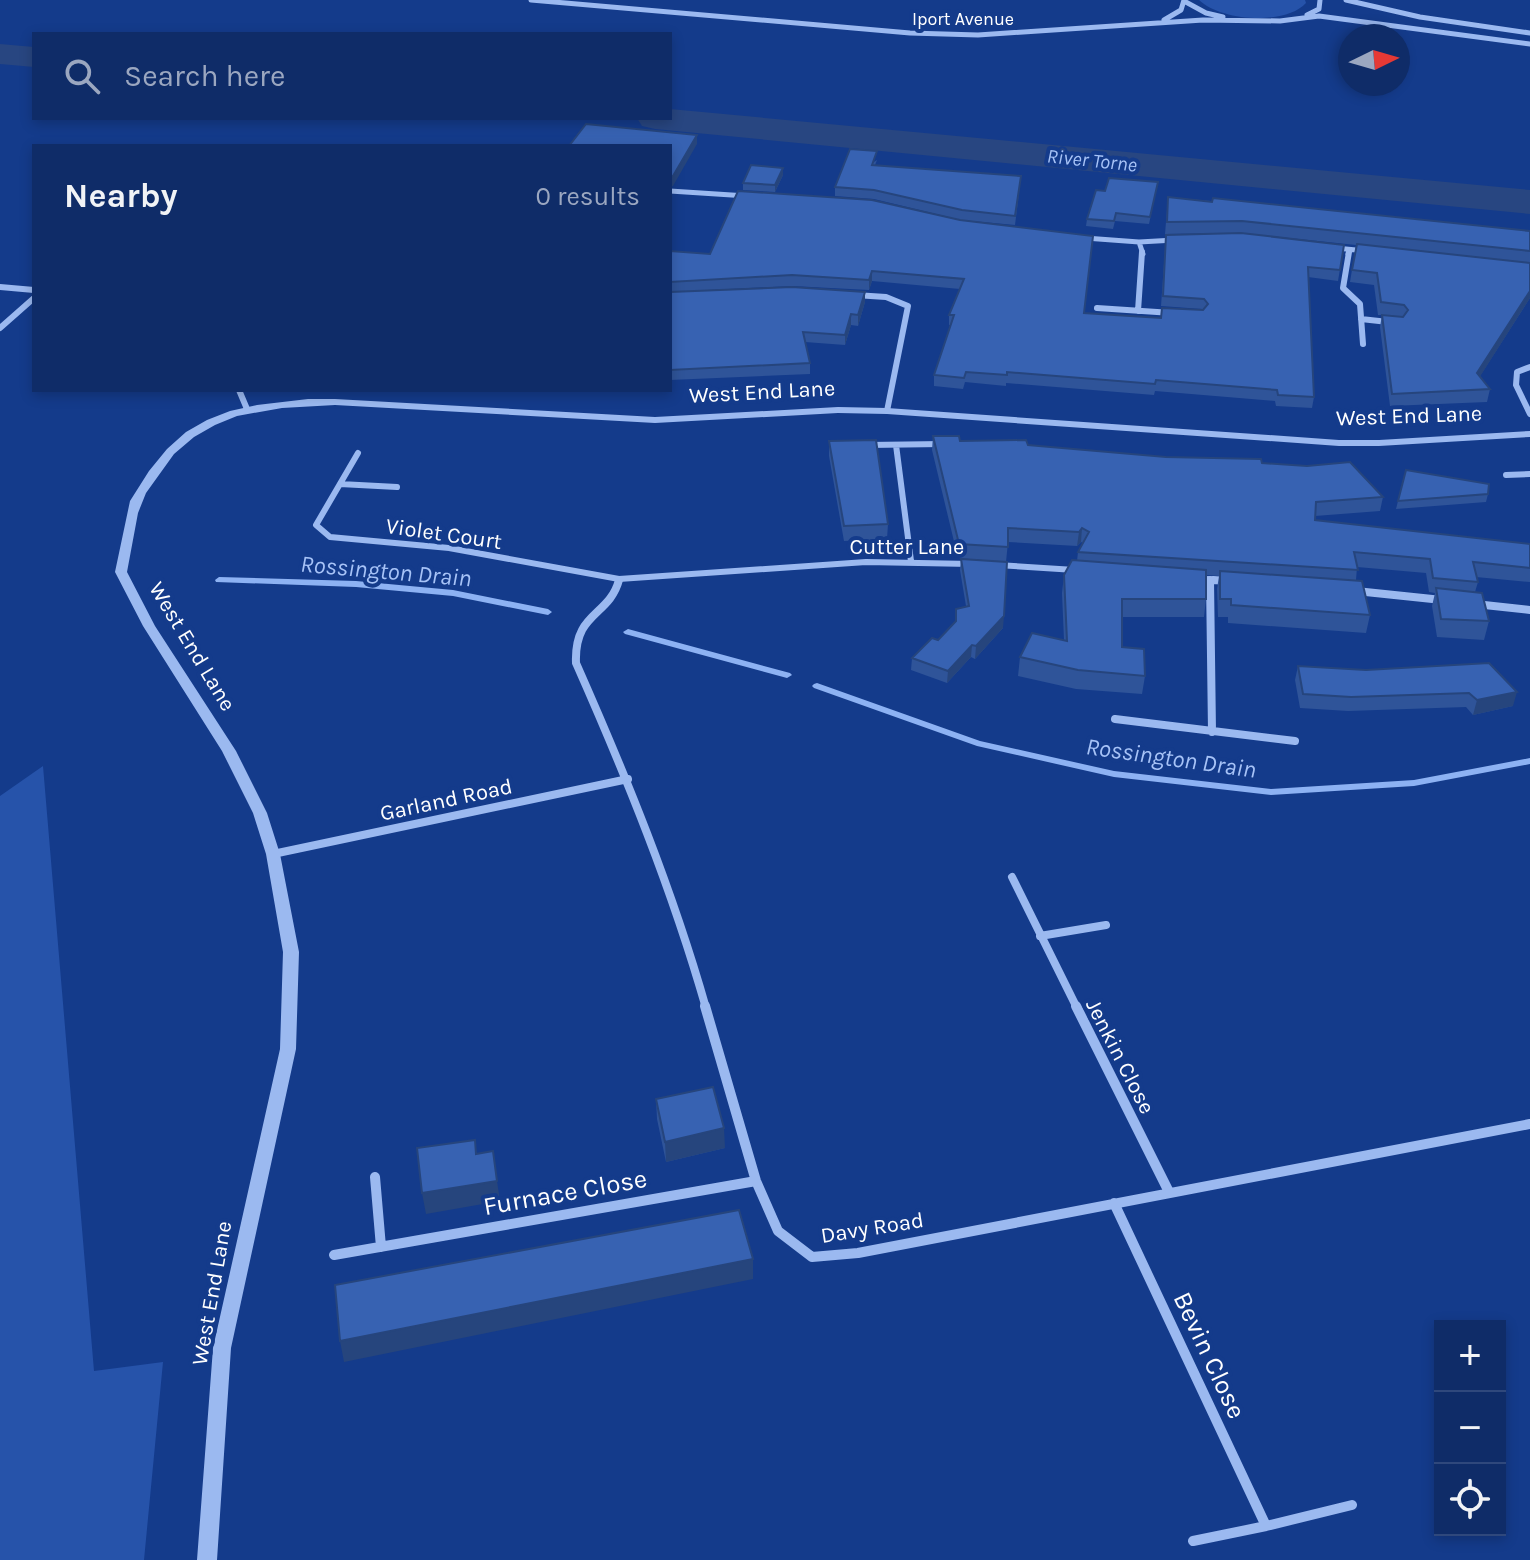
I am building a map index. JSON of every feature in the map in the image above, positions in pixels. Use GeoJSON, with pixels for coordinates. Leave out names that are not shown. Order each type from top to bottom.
{"type":"FeatureCollection","features":[{"type":"Feature","properties":{"kind":"street","name":"Iport Avenue"},"geometry":{"type":"LineString","coordinates":[[531,0],[910,33],[1055,32],[1156,23],[1341,17],[1530,44]]}},
{"type":"Feature","properties":{"kind":"street","name":"Iport Avenue"},"geometry":{"type":"LineString","coordinates":[[1156,23],[1175,15],[1184,0],[1206,13],[1239,20]]}},
{"type":"Feature","properties":{"kind":"street"},"geometry":{"type":"LineString","coordinates":[[1305,16],[1319,9],[1320,0]]}},
{"type":"Feature","properties":{"kind":"street"},"geometry":{"type":"LineString","coordinates":[[1346,0],[1420,17],[1530,33]]}},
{"type":"Feature","properties":{"kind":"street"},"geometry":{"type":"LineString","coordinates":[[672,191],[761,197]]}},
{"type":"Feature","properties":{"kind":"street"},"geometry":{"type":"LineString","coordinates":[[1077,237],[1139,242],[1182,239]]}},
{"type":"Feature","properties":{"kind":"street"},"geometry":{"type":"LineString","coordinates":[[1138,311],[1143,253],[1139,242]]}},
{"type":"Feature","properties":{"kind":"street"},"geometry":{"type":"LineString","coordinates":[[1334,248],[1379,253]]}},
{"type":"Feature","properties":{"kind":"street"},"geometry":{"type":"LineString","coordinates":[[1349,250],[1343,288],[1360,304],[1363,344]]}},
{"type":"Feature","properties":{"kind":"street"},"geometry":{"type":"LineString","coordinates":[[0,287],[32,290]]}},
{"type":"Feature","properties":{"kind":"street"},"geometry":{"type":"LineString","coordinates":[[844,295],[886,297],[908,306],[887,411]]}},
{"type":"Feature","properties":{"kind":"street"},"geometry":{"type":"LineString","coordinates":[[0,328],[32,300]]}},
{"type":"Feature","properties":{"kind":"street"},"geometry":{"type":"LineString","coordinates":[[1097,308],[1185,314]]}},
{"type":"Feature","properties":{"kind":"street"},"geometry":{"type":"LineString","coordinates":[[1361,319],[1400,323]]}},
{"type":"Feature","properties":{"kind":"street"},"geometry":{"type":"LineString","coordinates":[[1530,367],[1517,372],[1516,385],[1530,414]]}},
{"type":"Feature","properties":{"kind":"street"},"geometry":{"type":"LineString","coordinates":[[240,392],[247,409]]}},
{"type":"Feature","properties":{"kind":"street","name":"West End Lane"},"geometry":{"type":"LineString","coordinates":[[207,1560],[222,1348],[288,1049],[291,952],[273,854],[260,813],[229,751],[149,626],[121,572],[129,546],[134,502],[166,455],[186,435],[247,409],[290,403],[335,402],[655,420],[838,410],[887,411],[1339,443],[1530,434]]}},
{"type":"Feature","properties":{"kind":"street"},"geometry":{"type":"LineString","coordinates":[[853,445],[960,443]]}},
{"type":"Feature","properties":{"kind":"street"},"geometry":{"type":"LineString","coordinates":[[896,445],[911,561]]}},
{"type":"Feature","properties":{"kind":"street","name":"Violet Court"},"geometry":{"type":"LineString","coordinates":[[358,453],[316,525],[330,537],[449,548],[619,579]]}},
{"type":"Feature","properties":{"kind":"street"},"geometry":{"type":"LineString","coordinates":[[1506,475],[1530,474]]}},
{"type":"Feature","properties":{"kind":"street","name":"Violet Court"},"geometry":{"type":"LineString","coordinates":[[340,484],[397,487]]}},
{"type":"Feature","properties":{"kind":"street","name":"Cutter Lane"},"geometry":{"type":"LineString","coordinates":[[619,579],[771,567],[911,561],[1091,571]]}},
{"type":"Feature","properties":{"kind":"street"},"geometry":{"type":"LineString","coordinates":[[1183,577],[1241,582]]}},
{"type":"Feature","properties":{"kind":"street","name":"Davy Road"},"geometry":{"type":"LineString","coordinates":[[619,579],[616,590],[582,626],[575,648],[576,663],[628,779],[686,939],[756,1181],[778,1231],[812,1257],[858,1253],[1530,1124]]}},
{"type":"Feature","properties":{"kind":"street"},"geometry":{"type":"LineString","coordinates":[[1210,579],[1212,732]]}},
{"type":"Feature","properties":{"kind":"street"},"geometry":{"type":"LineString","coordinates":[[1350,590],[1445,601]]}},
{"type":"Feature","properties":{"kind":"street"},"geometry":{"type":"LineString","coordinates":[[1461,602],[1530,610]]}},
{"type":"Feature","properties":{"kind":"street"},"geometry":{"type":"LineString","coordinates":[[1115,719],[1295,741]]}},
{"type":"Feature","properties":{"kind":"street","name":"Garland Road"},"geometry":{"type":"LineString","coordinates":[[273,854],[628,779]]}},
{"type":"Feature","properties":{"kind":"street","name":"Jenkin Close"},"geometry":{"type":"LineString","coordinates":[[1012,877],[1169,1192]]}},
{"type":"Feature","properties":{"kind":"street"},"geometry":{"type":"LineString","coordinates":[[1040,936],[1106,925]]}},
{"type":"Feature","properties":{"kind":"street"},"geometry":{"type":"LineString","coordinates":[[375,1177],[381,1247]]}},
{"type":"Feature","properties":{"kind":"street","name":"Furnace Close"},"geometry":{"type":"LineString","coordinates":[[334,1255],[756,1181]]}},
{"type":"Feature","properties":{"kind":"street","name":"Bevin Close"},"geometry":{"type":"LineString","coordinates":[[1114,1203],[1266,1526]]}},
{"type":"Feature","properties":{"kind":"street"},"geometry":{"type":"LineString","coordinates":[[1193,1541],[1352,1505]]}},
{"type":"Feature","properties":{"kind":"shaded area"},"geometry":{"type":"Polygon","coordinates":[[[1199,0],[1305,0],[1306,3],[1284,15],[1253,18],[1222,13],[1199,0]]]}},
{"type":"Feature","properties":{"kind":"shaded area"},"geometry":{"type":"Polygon","coordinates":[[[43,766],[94,1371],[163,1362],[144,1560],[0,1560],[0,796],[43,766]]]}},
{"type":"Feature","properties":{"kind":"building"},"geometry":{"type":"Polygon","coordinates":[[[586,124],[697,135],[672,176],[672,144],[571,144],[586,124]]]}},
{"type":"Feature","properties":{"kind":"building"},"geometry":{"type":"Polygon","coordinates":[[[850,149],[877,151],[872,165],[1021,176],[1015,216],[962,210],[874,190],[835,187],[850,149]]]}},
{"type":"Feature","properties":{"kind":"building"},"geometry":{"type":"Polygon","coordinates":[[[751,165],[783,168],[775,185],[743,183],[751,165]]]}},
{"type":"Feature","properties":{"kind":"building"},"geometry":{"type":"Polygon","coordinates":[[[1109,178],[1158,182],[1150,217],[1116,213],[1114,221],[1087,219],[1096,190],[1105,191],[1109,178]]]}},
{"type":"Feature","properties":{"kind":"building"},"geometry":{"type":"Polygon","coordinates":[[[738,191],[872,200],[960,220],[1093,236],[1084,313],[1161,318],[1162,308],[1203,310],[1208,304],[1204,299],[1163,296],[1166,235],[1241,233],[1344,245],[1340,270],[1308,267],[1314,397],[1278,395],[1277,390],[1156,380],[1155,384],[1007,372],[1007,375],[966,372],[964,378],[934,375],[954,315],[949,315],[964,279],[872,271],[869,280],[792,275],[672,282],[672,251],[710,254],[738,191]]]}},
{"type":"Feature","properties":{"kind":"building"},"geometry":{"type":"Polygon","coordinates":[[[1168,197],[1212,202],[1213,198],[1530,231],[1530,251],[1242,221],[1167,222],[1168,197]]]}},
{"type":"Feature","properties":{"kind":"building"},"geometry":{"type":"Polygon","coordinates":[[[1357,244],[1530,263],[1530,291],[1477,373],[1490,389],[1392,394],[1382,315],[1403,317],[1408,310],[1404,305],[1381,302],[1377,273],[1352,270],[1357,244]]]}},
{"type":"Feature","properties":{"kind":"building"},"geometry":{"type":"Polygon","coordinates":[[[792,287],[865,292],[858,315],[851,314],[845,335],[803,332],[810,363],[672,370],[672,292],[792,287]]]}},
{"type":"Feature","properties":{"kind":"building"},"geometry":{"type":"Polygon","coordinates":[[[933,436],[959,436],[960,441],[1026,440],[1028,445],[1166,457],[1261,459],[1262,463],[1307,466],[1350,462],[1383,497],[1316,502],[1315,520],[1530,544],[1530,568],[1473,562],[1478,582],[1433,578],[1430,559],[1354,552],[1358,570],[1078,552],[1089,532],[1082,528],[1079,532],[1008,528],[1008,547],[959,544],[933,436]]]}},
{"type":"Feature","properties":{"kind":"building"},"geometry":{"type":"Polygon","coordinates":[[[876,440],[888,524],[844,526],[829,441],[876,440]]]}},
{"type":"Feature","properties":{"kind":"building"},"geometry":{"type":"Polygon","coordinates":[[[1406,470],[1489,484],[1488,494],[1398,501],[1406,470]]]}},
{"type":"Feature","properties":{"kind":"building"},"geometry":{"type":"Polygon","coordinates":[[[961,559],[1007,562],[1004,616],[948,671],[912,658],[932,638],[938,640],[956,621],[956,609],[969,606],[961,559]]]}},
{"type":"Feature","properties":{"kind":"building"},"geometry":{"type":"Polygon","coordinates":[[[1072,560],[1206,570],[1206,599],[1122,599],[1122,647],[1144,649],[1145,676],[1078,670],[1020,657],[1032,633],[1067,641],[1064,575],[1072,560]]]}},
{"type":"Feature","properties":{"kind":"building"},"geometry":{"type":"Polygon","coordinates":[[[1220,571],[1362,581],[1370,615],[1231,605],[1231,599],[1220,599],[1220,571]]]}},
{"type":"Feature","properties":{"kind":"building"},"geometry":{"type":"Polygon","coordinates":[[[1436,588],[1482,593],[1489,621],[1441,619],[1436,588]]]}},
{"type":"Feature","properties":{"kind":"building"},"geometry":{"type":"Polygon","coordinates":[[[1489,663],[1517,692],[1477,700],[1469,693],[1351,697],[1303,694],[1298,666],[1366,670],[1489,663]]]}},
{"type":"Feature","properties":{"kind":"building"},"geometry":{"type":"Polygon","coordinates":[[[713,1087],[724,1128],[665,1142],[656,1099],[713,1087]]]}},
{"type":"Feature","properties":{"kind":"building"},"geometry":{"type":"Polygon","coordinates":[[[475,1140],[476,1154],[493,1151],[497,1181],[422,1193],[417,1148],[475,1140]]]}},
{"type":"Feature","properties":{"kind":"building"},"geometry":{"type":"Polygon","coordinates":[[[739,1210],[753,1259],[340,1341],[335,1285],[739,1210]]]}},
{"type":"Feature","properties":{"kind":"waterway","name":"River Torne"},"geometry":{"type":"LineString","coordinates":[[0,54],[32,57]]}},
{"type":"Feature","properties":{"kind":"waterway","name":"River Torne"},"geometry":{"type":"LineString","coordinates":[[672,120],[1530,202]]}},
{"type":"Feature","properties":{"kind":"waterway","name":"Rossington Drain"},"geometry":{"type":"LineString","coordinates":[[219,580],[356,584],[453,593],[548,612]]}},
{"type":"Feature","properties":{"kind":"waterway","name":"Rossington Drain"},"geometry":{"type":"LineString","coordinates":[[628,632],[787,675]]}},
{"type":"Feature","properties":{"kind":"waterway","name":"Rossington Drain"},"geometry":{"type":"LineString","coordinates":[[817,686],[977,743],[1114,774],[1271,792],[1414,783],[1530,761]]}}]}
